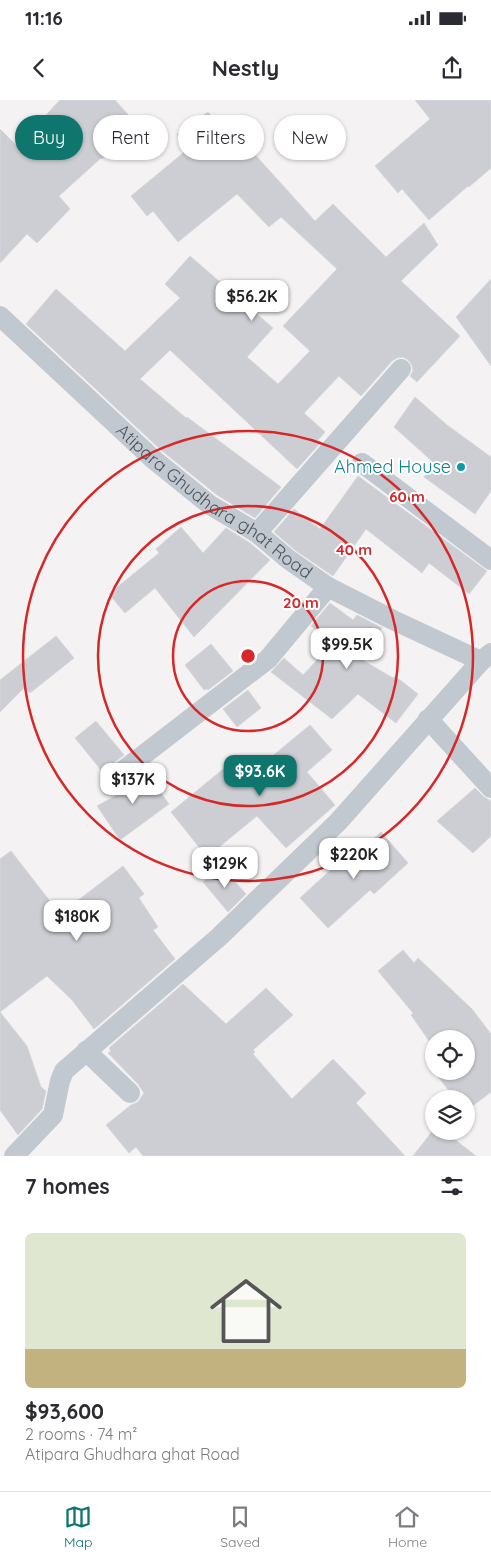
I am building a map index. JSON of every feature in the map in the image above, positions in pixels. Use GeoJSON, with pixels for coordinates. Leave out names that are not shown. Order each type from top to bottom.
{"type":"FeatureCollection","features":[{"type":"Feature","properties":{"kind":"street","name":"Atipara Ghudhara ghat Road"},"geometry":{"type":"LineString","coordinates":[[0,316],[154,460],[210,505],[258,533],[288,559],[328,586],[393,620],[486,657]]}},
{"type":"Feature","properties":{"kind":"street"},"geometry":{"type":"LineString","coordinates":[[258,533],[401,369]]}},
{"type":"Feature","properties":{"kind":"street"},"geometry":{"type":"LineString","coordinates":[[362,463],[491,560]]}},
{"type":"Feature","properties":{"kind":"street"},"geometry":{"type":"LineString","coordinates":[[116,776],[268,659],[328,586]]}},
{"type":"Feature","properties":{"kind":"street"},"geometry":{"type":"LineString","coordinates":[[14,1156],[53,1115],[64,1071],[219,937],[331,829],[428,719],[486,657]]}},
{"type":"Feature","properties":{"kind":"street"},"geometry":{"type":"LineString","coordinates":[[428,719],[491,788]]}},
{"type":"Feature","properties":{"kind":"street"},"geometry":{"type":"LineString","coordinates":[[86,1051],[130,1093]]}},
{"type":"Feature","properties":{"kind":"building"},"geometry":{"type":"Polygon","coordinates":[[[60,100],[115,100],[128,115],[93,115],[93,160],[99,160],[59,196],[70,209],[37,243],[27,234],[0,263],[0,129],[15,144],[15,160],[83,160],[83,115],[46,115],[60,100]]]}},
{"type":"Feature","properties":{"kind":"building"},"geometry":{"type":"Polygon","coordinates":[[[415,100],[491,100],[491,168],[429,220],[402,189],[398,193],[375,166],[430,119],[415,100]]]}},
{"type":"Feature","properties":{"kind":"building"},"geometry":{"type":"Polygon","coordinates":[[[178,157],[178,160],[260,160],[315,221],[333,204],[386,257],[424,223],[438,245],[401,281],[460,336],[417,382],[410,376],[413,371],[412,365],[403,357],[392,361],[361,396],[339,376],[304,413],[325,432],[318,440],[321,442],[297,469],[170,350],[140,379],[186,418],[281,487],[255,518],[217,495],[161,450],[26,324],[56,289],[125,351],[180,298],[165,284],[190,256],[273,328],[247,357],[278,384],[310,351],[283,326],[337,269],[281,217],[269,227],[237,194],[178,242],[153,211],[147,216],[131,196],[178,157]]]}},
{"type":"Feature","properties":{"kind":"building"},"geometry":{"type":"Polygon","coordinates":[[[491,279],[491,366],[456,317],[491,279]]]}},
{"type":"Feature","properties":{"kind":"building","name":"Ahmed House"},"geometry":{"type":"Polygon","coordinates":[[[415,397],[447,425],[491,457],[491,491],[475,514],[424,477],[434,463],[394,427],[415,397]]]}},
{"type":"Feature","properties":{"kind":"building"},"geometry":{"type":"Polygon","coordinates":[[[358,476],[487,571],[469,594],[429,563],[422,573],[366,529],[333,576],[295,550],[274,532],[294,509],[320,529],[358,476]]]}},
{"type":"Feature","properties":{"kind":"building"},"geometry":{"type":"Polygon","coordinates":[[[181,527],[203,553],[226,528],[250,543],[270,560],[194,637],[155,588],[125,613],[109,594],[159,553],[156,549],[181,527]]]}},
{"type":"Feature","properties":{"kind":"building"},"geometry":{"type":"Polygon","coordinates":[[[330,603],[353,620],[357,615],[382,628],[359,658],[393,678],[395,676],[418,694],[396,723],[358,694],[332,719],[271,672],[284,658],[303,675],[333,643],[311,626],[330,603]]]}},
{"type":"Feature","properties":{"kind":"building"},"geometry":{"type":"Polygon","coordinates":[[[56,636],[74,658],[30,693],[25,687],[0,712],[0,680],[56,636]]]}},
{"type":"Feature","properties":{"kind":"building"},"geometry":{"type":"Polygon","coordinates":[[[211,644],[233,671],[208,690],[204,690],[185,665],[211,644]]]}},
{"type":"Feature","properties":{"kind":"building"},"geometry":{"type":"Polygon","coordinates":[[[248,690],[261,708],[237,727],[223,709],[248,690]]]}},
{"type":"Feature","properties":{"kind":"building"},"geometry":{"type":"Polygon","coordinates":[[[96,721],[124,755],[108,767],[105,775],[75,738],[96,721]]]}},
{"type":"Feature","properties":{"kind":"building"},"geometry":{"type":"Polygon","coordinates":[[[310,725],[332,750],[307,772],[335,805],[286,848],[257,816],[207,857],[171,812],[228,765],[247,777],[310,725]]]}},
{"type":"Feature","properties":{"kind":"building"},"geometry":{"type":"Polygon","coordinates":[[[144,769],[169,804],[120,840],[97,806],[119,794],[114,787],[118,788],[123,785],[144,769]]]}},
{"type":"Feature","properties":{"kind":"building"},"geometry":{"type":"Polygon","coordinates":[[[475,788],[491,801],[491,836],[473,853],[437,821],[475,788]]]}},
{"type":"Feature","properties":{"kind":"building"},"geometry":{"type":"Polygon","coordinates":[[[381,832],[408,863],[374,894],[370,890],[328,928],[300,898],[335,866],[339,870],[381,832]]]}},
{"type":"Feature","properties":{"kind":"building"},"geometry":{"type":"Polygon","coordinates":[[[11,851],[60,914],[123,866],[144,894],[139,898],[158,927],[153,930],[175,959],[94,1029],[72,1000],[47,976],[0,1012],[0,859],[11,851]]]}},
{"type":"Feature","properties":{"kind":"building"},"geometry":{"type":"Polygon","coordinates":[[[222,867],[246,894],[228,912],[203,882],[222,867]]]}},
{"type":"Feature","properties":{"kind":"building"},"geometry":{"type":"Polygon","coordinates":[[[403,950],[414,963],[418,958],[472,1009],[491,1034],[491,1092],[475,1104],[475,1090],[448,1090],[441,1080],[475,1080],[475,1030],[425,1030],[425,1035],[411,1015],[413,1013],[378,971],[403,950]]]}},
{"type":"Feature","properties":{"kind":"building"},"geometry":{"type":"Polygon","coordinates":[[[183,984],[226,1024],[266,988],[293,1015],[253,1050],[255,1052],[253,1054],[292,1099],[333,1059],[366,1093],[356,1103],[405,1156],[143,1156],[136,1147],[129,1153],[106,1125],[131,1105],[138,1102],[144,1093],[138,1084],[108,1053],[111,1051],[109,1048],[183,984]]]}},
{"type":"Feature","properties":{"kind":"building"},"geometry":{"type":"Polygon","coordinates":[[[0,1012],[27,1046],[41,1087],[46,1091],[42,1109],[18,1135],[0,1110],[0,1012]]]}},
{"type":"Feature","properties":{"kind":"building"},"geometry":{"type":"Polygon","coordinates":[[[425,1140],[456,1140],[476,1156],[413,1156],[425,1140]]]}},
{"type":"Feature","properties":{"kind":"place","name":"Ahmed House"},"geometry":{"type":"Point","coordinates":[461,467]}}]}
